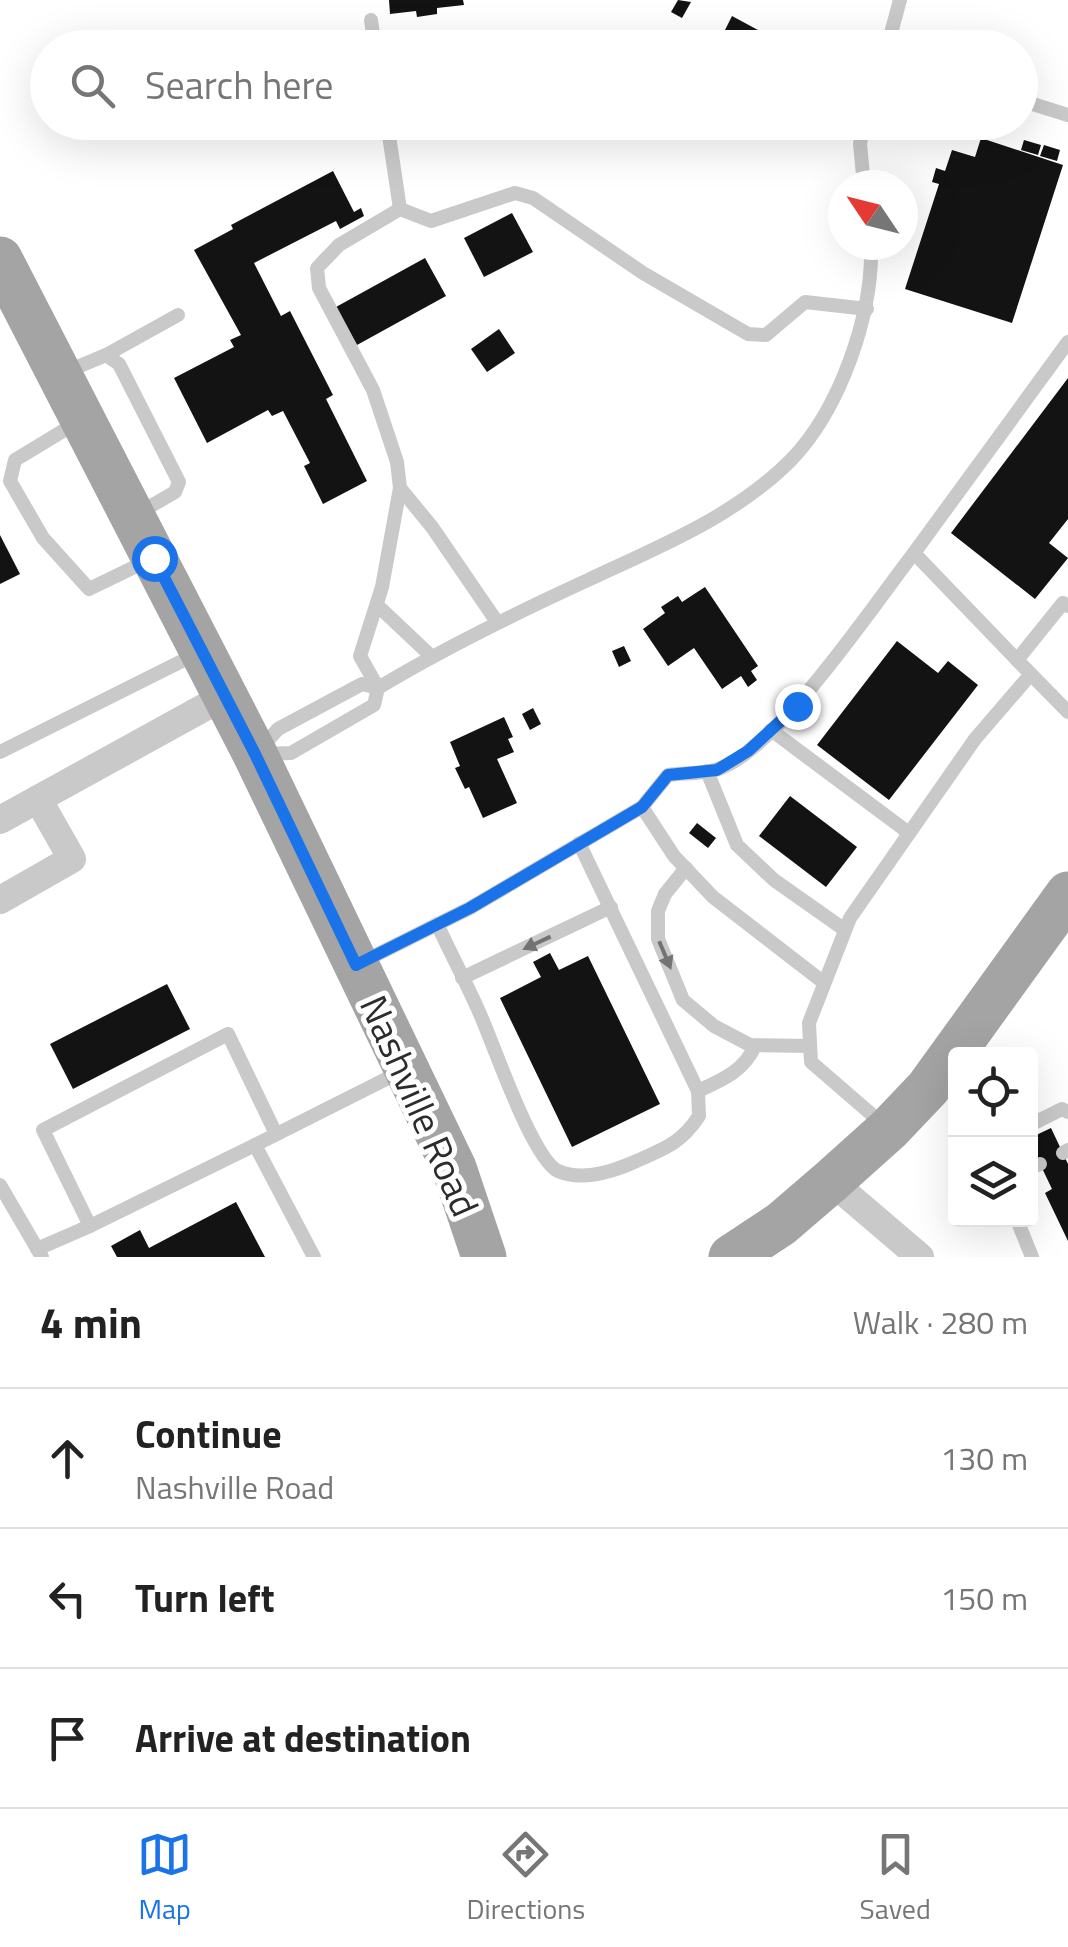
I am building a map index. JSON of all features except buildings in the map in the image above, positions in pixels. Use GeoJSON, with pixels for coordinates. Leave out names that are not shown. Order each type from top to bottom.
{"type":"FeatureCollection","features":[{"type":"Feature","properties":{"kind":"main road","name":"Nashville Road"},"geometry":{"type":"LineString","coordinates":[[0,259],[255,754],[454,1168],[484,1257]]}},
{"type":"Feature","properties":{"kind":"main road"},"geometry":{"type":"LineString","coordinates":[[731,1257],[781,1224],[889,1129],[954,1056],[1068,894]]}},
{"type":"Feature","properties":{"kind":"street"},"geometry":{"type":"LineString","coordinates":[[0,820],[225,696]]}},
{"type":"Feature","properties":{"kind":"street"},"geometry":{"type":"LineString","coordinates":[[0,900],[72,859],[38,799]]}},
{"type":"Feature","properties":{"kind":"street"},"geometry":{"type":"LineString","coordinates":[[831,1182],[920,1257]]}},
{"type":"Feature","properties":{"kind":"lane"},"geometry":{"type":"LineString","coordinates":[[891,30],[900,0]]}},
{"type":"Feature","properties":{"kind":"lane"},"geometry":{"type":"LineString","coordinates":[[371,20],[372,30]]}},
{"type":"Feature","properties":{"kind":"lane"},"geometry":{"type":"LineString","coordinates":[[1038,106],[1068,115]]}},
{"type":"Feature","properties":{"kind":"lane"},"geometry":{"type":"LineString","coordinates":[[390,140],[400,209]]}},
{"type":"Feature","properties":{"kind":"lane"},"geometry":{"type":"LineString","coordinates":[[861,140],[863,170]]}},
{"type":"Feature","properties":{"kind":"lane"},"geometry":{"type":"LineString","coordinates":[[400,209],[432,221],[514,193],[534,198],[643,273],[748,334],[766,336],[804,302],[868,308]]}},
{"type":"Feature","properties":{"kind":"lane"},"geometry":{"type":"LineString","coordinates":[[255,754],[291,752],[374,705],[378,688],[360,656],[377,605],[400,488],[397,462],[373,390],[320,288],[317,268],[339,244],[400,209]]}},
{"type":"Feature","properties":{"kind":"lane"},"geometry":{"type":"LineString","coordinates":[[255,754],[278,730],[362,684],[378,688],[496,622],[688,533],[754,492],[792,458],[814,428],[852,353],[868,308],[870,260]]}},
{"type":"Feature","properties":{"kind":"lane"},"geometry":{"type":"LineString","coordinates":[[59,374],[106,355],[178,315]]}},
{"type":"Feature","properties":{"kind":"lane"},"geometry":{"type":"LineString","coordinates":[[356,965],[437,924],[642,807],[668,775],[717,770],[748,751],[797,706],[1068,342]]}},
{"type":"Feature","properties":{"kind":"lane"},"geometry":{"type":"LineString","coordinates":[[106,355],[118,364],[179,482],[174,492],[132,517]]}},
{"type":"Feature","properties":{"kind":"lane"},"geometry":{"type":"LineString","coordinates":[[82,419],[15,460],[10,481],[43,538],[89,589],[154,558]]}},
{"type":"Feature","properties":{"kind":"lane"},"geometry":{"type":"LineString","coordinates":[[400,488],[432,527],[496,622]]}},
{"type":"Feature","properties":{"kind":"lane"},"geometry":{"type":"LineString","coordinates":[[914,553],[1068,712]]}},
{"type":"Feature","properties":{"kind":"lane"},"geometry":{"type":"LineString","coordinates":[[1017,660],[1066,601]]}},
{"type":"Feature","properties":{"kind":"lane"},"geometry":{"type":"LineString","coordinates":[[377,605],[431,656]]}},
{"type":"Feature","properties":{"kind":"lane"},"geometry":{"type":"LineString","coordinates":[[0,752],[201,651]]}},
{"type":"Feature","properties":{"kind":"lane"},"geometry":{"type":"LineString","coordinates":[[889,1129],[811,1062],[810,1022],[850,918],[976,738],[1031,674]]}},
{"type":"Feature","properties":{"kind":"lane"},"geometry":{"type":"LineString","coordinates":[[328,703],[339,725]]}},
{"type":"Feature","properties":{"kind":"lane"},"geometry":{"type":"LineString","coordinates":[[771,730],[909,833]]}},
{"type":"Feature","properties":{"kind":"lane"},"geometry":{"type":"LineString","coordinates":[[706,771],[737,845],[774,880],[845,930]]}},
{"type":"Feature","properties":{"kind":"lane"},"geometry":{"type":"LineString","coordinates":[[642,807],[686,868],[713,897],[823,982]]}},
{"type":"Feature","properties":{"kind":"lane"},"geometry":{"type":"LineString","coordinates":[[437,924],[530,1134],[556,1170],[608,1174],[677,1143],[699,1116],[698,1091],[579,844]]}},
{"type":"Feature","properties":{"kind":"lane"},"geometry":{"type":"LineString","coordinates":[[686,868],[658,912],[658,939],[683,1000],[714,1026],[755,1046],[810,1046]]}},
{"type":"Feature","properties":{"kind":"lane"},"geometry":{"type":"LineString","coordinates":[[462,978],[610,908]]}},
{"type":"Feature","properties":{"kind":"lane"},"geometry":{"type":"LineString","coordinates":[[90,1226],[42,1130],[228,1034],[276,1134]]}},
{"type":"Feature","properties":{"kind":"lane"},"geometry":{"type":"LineString","coordinates":[[698,1091],[728,1078],[749,1060],[755,1046]]}},
{"type":"Feature","properties":{"kind":"lane"},"geometry":{"type":"LineString","coordinates":[[0,1185],[40,1253],[406,1069]]}},
{"type":"Feature","properties":{"kind":"lane"},"geometry":{"type":"LineString","coordinates":[[1038,1121],[1062,1109],[1068,1112]]}},
{"type":"Feature","properties":{"kind":"lane"},"geometry":{"type":"LineString","coordinates":[[255,1145],[314,1257]]}},
{"type":"Feature","properties":{"kind":"lane"},"geometry":{"type":"LineString","coordinates":[[1021,1227],[1032,1257]]}},
{"type":"Feature","properties":{"kind":"route"},"geometry":{"type":"LineString","coordinates":[[154,558],[255,754],[356,965],[470,908],[642,807],[668,775],[717,770],[748,751],[797,706]]}}]}
